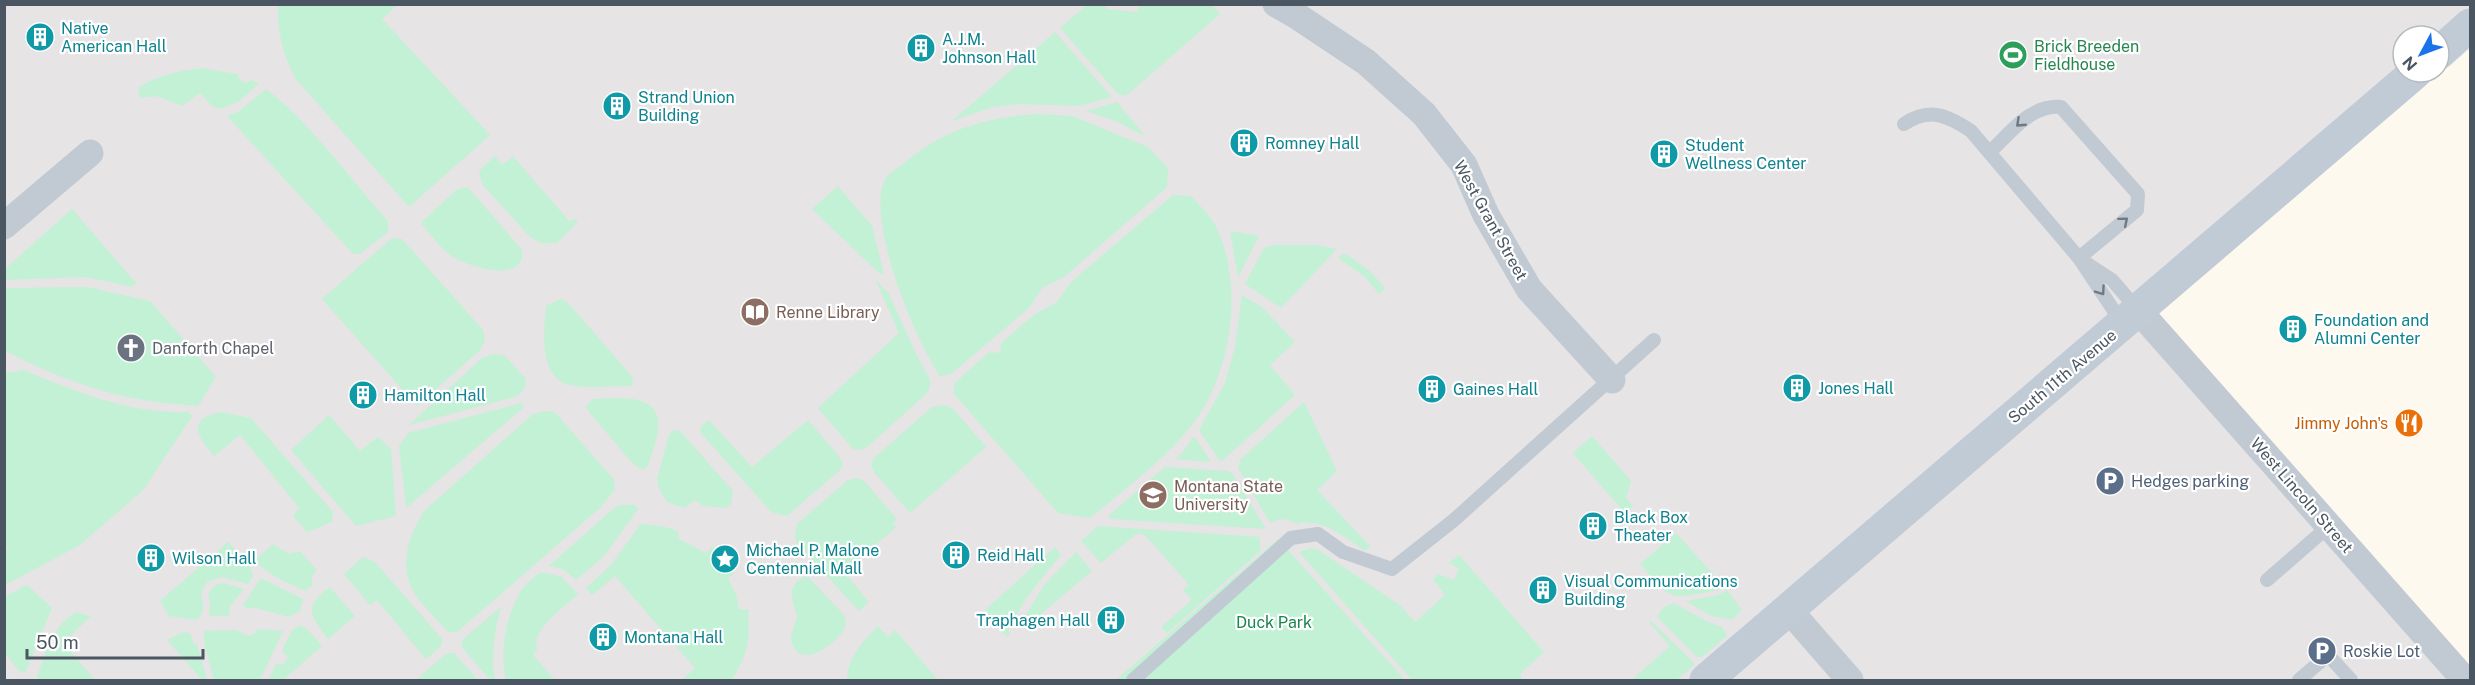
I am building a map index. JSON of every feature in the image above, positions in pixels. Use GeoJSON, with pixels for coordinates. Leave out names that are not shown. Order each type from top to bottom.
{"type":"FeatureCollection","features":[{"type":"Feature","properties":{"kind":"street","name":"West Grant Street"},"geometry":{"type":"LineString","coordinates":[[1276,4],[1366,62],[1424,114],[1464,165],[1486,215],[1529,289],[1612,380]]}},
{"type":"Feature","properties":{"kind":"street"},"geometry":{"type":"LineString","coordinates":[[2451,42],[2470,25]]}},
{"type":"Feature","properties":{"kind":"street","name":"South 11th Avenue"},"geometry":{"type":"LineString","coordinates":[[1706,681],[2402,84]]}},
{"type":"Feature","properties":{"kind":"street"},"geometry":{"type":"LineString","coordinates":[[4,226],[90,153]]}},
{"type":"Feature","properties":{"kind":"street","name":"West Lincoln Street"},"geometry":{"type":"LineString","coordinates":[[2131,317],[2329,526],[2466,677]]}},
{"type":"Feature","properties":{"kind":"street"},"geometry":{"type":"LineString","coordinates":[[1788,609],[1850,681]]}},
{"type":"Feature","properties":{"kind":"lane"},"geometry":{"type":"LineString","coordinates":[[1990,152],[2034,111],[2050,106],[2061,107],[2126,179],[2138,194],[2137,210],[2079,258]]}},
{"type":"Feature","properties":{"kind":"lane"},"geometry":{"type":"LineString","coordinates":[[1904,124],[1918,115],[1933,114],[1952,118],[1971,131],[2131,317]]}},
{"type":"Feature","properties":{"kind":"lane"},"geometry":{"type":"LineString","coordinates":[[2079,258],[2112,280],[2131,317]]}},
{"type":"Feature","properties":{"kind":"lane"},"geometry":{"type":"LineString","coordinates":[[1133,681],[1291,538],[1318,534],[1343,552],[1392,569],[1454,520],[1654,340]]}},
{"type":"Feature","properties":{"kind":"lane"},"geometry":{"type":"LineString","coordinates":[[2266,580],[2329,526]]}},
{"type":"Feature","properties":{"kind":"lane"},"geometry":{"type":"LineString","coordinates":[[2300,681],[2328,655],[2351,681]]}},
{"type":"Feature","properties":{"kind":"shaded area","name":"Montana State University"},"geometry":{"type":"Polygon","coordinates":[[[4,5],[2470,5],[2470,22],[2451,31],[2451,24],[2391,24],[2391,83],[2138,310],[2465,680],[5,680],[4,5]]]}},
{"type":"Feature","properties":{"kind":"shaded area"},"geometry":{"type":"Polygon","coordinates":[[[2470,50],[2470,680],[2138,310],[2427,84],[2451,84],[2451,65],[2470,50]]]}},
{"type":"Feature","properties":{"kind":"green space"},"geometry":{"type":"Polygon","coordinates":[[[278,5],[397,5],[382,19],[490,135],[409,207],[295,78],[282,42],[278,5]]]}},
{"type":"Feature","properties":{"kind":"green space"},"geometry":{"type":"Polygon","coordinates":[[[1087,5],[1104,5],[1107,9],[1137,12],[1139,5],[1212,5],[1220,14],[1123,96],[1117,93],[1060,28],[1087,5]]]}},
{"type":"Feature","properties":{"kind":"green space"},"geometry":{"type":"Polygon","coordinates":[[[1055,32],[1112,97],[1079,106],[1018,104],[993,107],[952,121],[1055,32]]]}},
{"type":"Feature","properties":{"kind":"green space"},"geometry":{"type":"Polygon","coordinates":[[[202,68],[237,74],[240,80],[246,83],[251,80],[259,84],[238,102],[220,109],[213,107],[200,93],[182,106],[157,96],[140,98],[138,88],[153,80],[176,72],[202,68]]]}},
{"type":"Feature","properties":{"kind":"green space"},"geometry":{"type":"Polygon","coordinates":[[[266,89],[314,134],[388,221],[388,232],[360,254],[353,254],[227,116],[238,112],[266,89]]]}},
{"type":"Feature","properties":{"kind":"green space"},"geometry":{"type":"Polygon","coordinates":[[[1117,102],[1146,137],[1118,122],[1086,111],[1117,102]]]}},
{"type":"Feature","properties":{"kind":"green space"},"geometry":{"type":"Polygon","coordinates":[[[1039,114],[1072,116],[1148,147],[1168,168],[1167,187],[1064,277],[1042,288],[1029,308],[951,374],[940,376],[918,336],[896,281],[882,224],[880,200],[885,178],[919,151],[951,133],[1002,118],[1039,114]]]}},
{"type":"Feature","properties":{"kind":"green space"},"geometry":{"type":"Polygon","coordinates":[[[495,156],[502,165],[513,156],[570,222],[574,219],[578,222],[557,243],[540,243],[528,235],[482,184],[479,171],[495,156]]]}},
{"type":"Feature","properties":{"kind":"green space"},"geometry":{"type":"Polygon","coordinates":[[[838,186],[872,226],[884,274],[879,273],[812,209],[838,186]]]}},
{"type":"Feature","properties":{"kind":"green space"},"geometry":{"type":"Polygon","coordinates":[[[468,188],[473,193],[522,250],[521,261],[515,267],[494,270],[458,260],[442,248],[421,223],[456,190],[468,188]]]}},
{"type":"Feature","properties":{"kind":"green space"},"geometry":{"type":"Polygon","coordinates":[[[1173,195],[1191,196],[1213,221],[1224,248],[1230,274],[1230,328],[1217,380],[1206,404],[1192,425],[1169,451],[1130,485],[1090,518],[1058,513],[953,393],[955,383],[989,352],[997,353],[1001,350],[1001,343],[1035,314],[1056,303],[1071,282],[1173,195]]]}},
{"type":"Feature","properties":{"kind":"green space"},"geometry":{"type":"Polygon","coordinates":[[[72,209],[136,283],[133,287],[85,277],[5,280],[5,269],[72,209]]]}},
{"type":"Feature","properties":{"kind":"green space"},"geometry":{"type":"Polygon","coordinates":[[[1230,231],[1259,236],[1238,277],[1230,231]]]}},
{"type":"Feature","properties":{"kind":"green space"},"geometry":{"type":"Polygon","coordinates":[[[392,238],[402,239],[483,330],[485,340],[480,350],[417,406],[322,299],[392,238]]]}},
{"type":"Feature","properties":{"kind":"green space"},"geometry":{"type":"Polygon","coordinates":[[[1275,245],[1318,245],[1337,249],[1281,308],[1245,284],[1264,248],[1275,245]]]}},
{"type":"Feature","properties":{"kind":"green space"},"geometry":{"type":"Polygon","coordinates":[[[1344,253],[1370,271],[1385,288],[1379,294],[1365,277],[1338,258],[1344,253]]]}},
{"type":"Feature","properties":{"kind":"green space"},"geometry":{"type":"Polygon","coordinates":[[[875,279],[889,294],[930,380],[930,388],[866,448],[860,450],[853,449],[818,408],[899,333],[875,279]]]}},
{"type":"Feature","properties":{"kind":"green space"},"geometry":{"type":"Polygon","coordinates":[[[87,287],[150,301],[216,377],[198,406],[150,401],[107,392],[55,374],[5,351],[5,288],[87,287]]]}},
{"type":"Feature","properties":{"kind":"green space"},"geometry":{"type":"Polygon","coordinates":[[[1242,295],[1263,308],[1295,342],[1270,365],[1295,395],[1222,461],[1219,460],[1199,430],[1225,383],[1235,347],[1242,295]]]}},
{"type":"Feature","properties":{"kind":"green space"},"geometry":{"type":"Polygon","coordinates":[[[561,299],[568,303],[630,374],[633,381],[631,386],[570,385],[560,381],[552,373],[545,352],[546,306],[561,299]]]}},
{"type":"Feature","properties":{"kind":"green space"},"geometry":{"type":"Polygon","coordinates":[[[493,354],[504,355],[526,379],[525,387],[518,396],[409,425],[482,358],[493,354]]]}},
{"type":"Feature","properties":{"kind":"green space"},"geometry":{"type":"Polygon","coordinates":[[[24,370],[104,400],[166,412],[188,412],[192,416],[144,489],[80,545],[5,585],[5,551],[8,547],[4,543],[5,373],[24,370]]]}},
{"type":"Feature","properties":{"kind":"green space"},"geometry":{"type":"Polygon","coordinates":[[[625,398],[646,403],[653,408],[657,417],[658,429],[648,466],[644,470],[634,465],[589,412],[586,406],[593,399],[625,398]]]}},
{"type":"Feature","properties":{"kind":"green space"},"geometry":{"type":"Polygon","coordinates":[[[1304,402],[1337,471],[1317,490],[1370,546],[1365,551],[1333,530],[1315,523],[1296,524],[1283,519],[1270,523],[1238,468],[1240,460],[1304,402]]]}},
{"type":"Feature","properties":{"kind":"green space"},"geometry":{"type":"Polygon","coordinates":[[[521,403],[524,407],[406,508],[399,446],[408,433],[521,403]]]}},
{"type":"Feature","properties":{"kind":"green space"},"geometry":{"type":"Polygon","coordinates":[[[944,405],[953,409],[986,447],[910,513],[874,472],[871,465],[874,458],[932,407],[944,405]]]}},
{"type":"Feature","properties":{"kind":"green space"},"geometry":{"type":"Polygon","coordinates":[[[546,411],[555,412],[614,480],[615,489],[601,507],[457,632],[448,632],[419,600],[408,579],[406,558],[415,528],[425,510],[533,414],[546,411]]]}},
{"type":"Feature","properties":{"kind":"green space"},"geometry":{"type":"Polygon","coordinates":[[[221,412],[251,418],[333,512],[332,522],[307,532],[293,516],[299,508],[240,435],[214,456],[203,442],[198,429],[203,419],[221,412]]]}},
{"type":"Feature","properties":{"kind":"green space"},"geometry":{"type":"Polygon","coordinates":[[[329,415],[360,451],[378,437],[391,449],[396,516],[356,526],[291,450],[329,415]]]}},
{"type":"Feature","properties":{"kind":"green space"},"geometry":{"type":"Polygon","coordinates":[[[709,420],[752,467],[808,420],[843,464],[840,470],[787,516],[771,512],[700,432],[701,426],[709,420]]]}},
{"type":"Feature","properties":{"kind":"green space"},"geometry":{"type":"Polygon","coordinates":[[[679,430],[733,491],[731,504],[725,508],[704,506],[695,500],[684,508],[667,502],[659,489],[657,479],[669,435],[672,431],[679,430]]]}},
{"type":"Feature","properties":{"kind":"green space"},"geometry":{"type":"Polygon","coordinates":[[[1194,436],[1210,460],[1208,462],[1175,459],[1183,452],[1194,436]]]}},
{"type":"Feature","properties":{"kind":"green space"},"geometry":{"type":"Polygon","coordinates":[[[1592,436],[1631,481],[1626,498],[1633,506],[1625,513],[1573,453],[1592,436]]]}},
{"type":"Feature","properties":{"kind":"green space"},"geometry":{"type":"Polygon","coordinates":[[[1165,467],[1227,471],[1233,474],[1266,529],[1112,519],[1108,516],[1165,467]]]}},
{"type":"Feature","properties":{"kind":"green space"},"geometry":{"type":"Polygon","coordinates":[[[856,478],[863,480],[897,519],[893,523],[896,527],[844,572],[869,602],[859,611],[796,542],[795,532],[797,524],[848,480],[856,478]]]}},
{"type":"Feature","properties":{"kind":"green space"},"geometry":{"type":"Polygon","coordinates":[[[620,505],[635,505],[638,509],[604,556],[576,580],[563,569],[549,566],[613,509],[620,505]]]}},
{"type":"Feature","properties":{"kind":"green space"},"geometry":{"type":"Polygon","coordinates":[[[641,524],[678,531],[679,539],[706,553],[712,547],[725,559],[734,573],[728,578],[736,594],[739,610],[748,609],[749,630],[745,654],[732,680],[682,680],[695,668],[615,576],[592,595],[586,588],[610,566],[641,524]]]}},
{"type":"Feature","properties":{"kind":"green space"},"geometry":{"type":"Polygon","coordinates":[[[1098,526],[1260,537],[1260,551],[1167,633],[1161,627],[1192,600],[1183,590],[1189,585],[1146,536],[1140,533],[1101,563],[1081,541],[1098,526]]]}},
{"type":"Feature","properties":{"kind":"green space"},"geometry":{"type":"Polygon","coordinates":[[[1676,533],[1723,585],[1718,590],[1690,595],[1673,595],[1659,586],[1640,564],[1676,533]]]}},
{"type":"Feature","properties":{"kind":"green space","name":"Duck Park"},"geometry":{"type":"Polygon","coordinates":[[[1278,539],[1405,680],[1116,680],[1278,539]]]}},
{"type":"Feature","properties":{"kind":"green space"},"geometry":{"type":"Polygon","coordinates":[[[228,542],[250,567],[253,576],[248,584],[222,577],[207,582],[201,593],[203,610],[197,620],[169,616],[160,601],[228,542]]]}},
{"type":"Feature","properties":{"kind":"green space"},"geometry":{"type":"Polygon","coordinates":[[[273,544],[289,554],[300,551],[317,570],[311,577],[313,585],[305,591],[279,579],[257,564],[256,559],[273,544]]]}},
{"type":"Feature","properties":{"kind":"green space"},"geometry":{"type":"Polygon","coordinates":[[[1055,547],[1061,555],[1025,601],[1013,620],[1008,631],[1010,634],[1007,637],[985,610],[1055,547]]]}},
{"type":"Feature","properties":{"kind":"green space"},"geometry":{"type":"Polygon","coordinates":[[[1310,548],[1317,549],[1401,606],[1415,622],[1445,595],[1433,579],[1438,574],[1454,580],[1459,569],[1449,563],[1459,555],[1544,652],[1520,674],[1523,680],[1412,680],[1299,552],[1310,548]]]}},
{"type":"Feature","properties":{"kind":"green space"},"geometry":{"type":"Polygon","coordinates":[[[1076,552],[1092,571],[1029,624],[1024,618],[1044,585],[1076,552]]]}},
{"type":"Feature","properties":{"kind":"green space"},"geometry":{"type":"Polygon","coordinates":[[[363,557],[374,561],[442,639],[441,646],[426,659],[377,600],[370,605],[344,574],[363,557]]]}},
{"type":"Feature","properties":{"kind":"green space"},"geometry":{"type":"Polygon","coordinates":[[[541,572],[562,577],[578,594],[550,619],[536,642],[537,650],[533,655],[555,680],[506,680],[503,657],[508,621],[523,588],[541,572]]]}},
{"type":"Feature","properties":{"kind":"green space"},"geometry":{"type":"Polygon","coordinates":[[[807,576],[844,615],[846,624],[840,635],[827,647],[811,655],[803,655],[792,643],[791,636],[797,616],[792,593],[795,583],[807,576]]]}},
{"type":"Feature","properties":{"kind":"green space"},"geometry":{"type":"Polygon","coordinates":[[[261,578],[303,599],[300,611],[289,617],[256,608],[246,608],[243,605],[261,578]]]}},
{"type":"Feature","properties":{"kind":"green space"},"geometry":{"type":"Polygon","coordinates":[[[223,583],[244,589],[230,606],[229,616],[209,616],[208,596],[213,586],[223,583]]]}},
{"type":"Feature","properties":{"kind":"green space"},"geometry":{"type":"Polygon","coordinates":[[[27,585],[52,608],[25,673],[19,671],[5,653],[4,597],[27,585]]]}},
{"type":"Feature","properties":{"kind":"green space"},"geometry":{"type":"Polygon","coordinates":[[[330,587],[355,616],[328,639],[317,624],[312,612],[316,600],[330,587]]]}},
{"type":"Feature","properties":{"kind":"green space"},"geometry":{"type":"Polygon","coordinates":[[[1727,590],[1742,610],[1732,620],[1711,616],[1686,601],[1719,595],[1727,590]]]}},
{"type":"Feature","properties":{"kind":"green space"},"geometry":{"type":"Polygon","coordinates":[[[1674,603],[1722,627],[1727,636],[1702,657],[1697,657],[1657,617],[1664,607],[1674,603]]]}},
{"type":"Feature","properties":{"kind":"green space"},"geometry":{"type":"Polygon","coordinates":[[[501,607],[494,643],[495,680],[490,680],[462,647],[462,640],[501,607]]]}},
{"type":"Feature","properties":{"kind":"green space"},"geometry":{"type":"Polygon","coordinates":[[[76,612],[91,616],[63,643],[95,680],[38,680],[37,676],[47,649],[56,632],[76,612]]]}},
{"type":"Feature","properties":{"kind":"green space"},"geometry":{"type":"Polygon","coordinates":[[[1650,620],[1694,665],[1676,680],[1632,680],[1670,646],[1649,622],[1650,620]]]}},
{"type":"Feature","properties":{"kind":"green space"},"geometry":{"type":"Polygon","coordinates":[[[299,625],[307,629],[322,646],[283,680],[268,680],[276,664],[283,665],[288,656],[282,651],[291,632],[299,625]]]}},
{"type":"Feature","properties":{"kind":"green space"},"geometry":{"type":"Polygon","coordinates":[[[878,626],[888,637],[895,630],[938,680],[847,680],[853,657],[861,644],[878,626]]]}},
{"type":"Feature","properties":{"kind":"green space"},"geometry":{"type":"Polygon","coordinates":[[[257,629],[283,631],[260,680],[214,680],[204,643],[204,631],[236,630],[249,636],[257,629]]]}},
{"type":"Feature","properties":{"kind":"green space"},"geometry":{"type":"Polygon","coordinates":[[[183,632],[190,633],[194,644],[197,645],[207,680],[202,680],[167,640],[183,632]]]}},
{"type":"Feature","properties":{"kind":"green space"},"geometry":{"type":"Polygon","coordinates":[[[447,653],[454,653],[478,680],[416,680],[447,653]]]}},
{"type":"Feature","properties":{"kind":"place","name":"Native American Hall"},"geometry":{"type":"Point","coordinates":[40,37]}},
{"type":"Feature","properties":{"kind":"place","name":"A.J.M. Johnson Hall"},"geometry":{"type":"Point","coordinates":[921,48]}},
{"type":"Feature","properties":{"kind":"place","name":"Brick Breeden Fieldhouse"},"geometry":{"type":"Point","coordinates":[2013,55]}},
{"type":"Feature","properties":{"kind":"place","name":"Strand Union Building"},"geometry":{"type":"Point","coordinates":[617,106]}},
{"type":"Feature","properties":{"kind":"place","name":"Romney Hall"},"geometry":{"type":"Point","coordinates":[1244,143]}},
{"type":"Feature","properties":{"kind":"place","name":"Student Wellness Center"},"geometry":{"type":"Point","coordinates":[1664,154]}},
{"type":"Feature","properties":{"kind":"place","name":"Renne Library"},"geometry":{"type":"Point","coordinates":[755,312]}},
{"type":"Feature","properties":{"kind":"place","name":"Foundation and Alumni Center"},"geometry":{"type":"Point","coordinates":[2293,329]}},
{"type":"Feature","properties":{"kind":"place","name":"Danforth Chapel"},"geometry":{"type":"Point","coordinates":[131,348]}},
{"type":"Feature","properties":{"kind":"place","name":"Jones Hall"},"geometry":{"type":"Point","coordinates":[1797,388]}},
{"type":"Feature","properties":{"kind":"place","name":"Gaines Hall"},"geometry":{"type":"Point","coordinates":[1432,389]}},
{"type":"Feature","properties":{"kind":"place","name":"Hamilton Hall"},"geometry":{"type":"Point","coordinates":[363,395]}},
{"type":"Feature","properties":{"kind":"place","name":"Jimmy John's"},"geometry":{"type":"Point","coordinates":[2409,423]}},
{"type":"Feature","properties":{"kind":"place","name":"Hedges parking"},"geometry":{"type":"Point","coordinates":[2110,481]}},
{"type":"Feature","properties":{"kind":"place","name":"Montana State University"},"geometry":{"type":"Point","coordinates":[1153,495]}},
{"type":"Feature","properties":{"kind":"place","name":"Black Box Theater"},"geometry":{"type":"Point","coordinates":[1593,526]}},
{"type":"Feature","properties":{"kind":"place","name":"Reid Hall"},"geometry":{"type":"Point","coordinates":[956,555]}},
{"type":"Feature","properties":{"kind":"place","name":"Wilson Hall"},"geometry":{"type":"Point","coordinates":[151,558]}},
{"type":"Feature","properties":{"kind":"place","name":"Michael P. Malone Centennial Mall"},"geometry":{"type":"Point","coordinates":[725,559]}},
{"type":"Feature","properties":{"kind":"place","name":"Visual Communications Building"},"geometry":{"type":"Point","coordinates":[1543,590]}},
{"type":"Feature","properties":{"kind":"place","name":"Traphagen Hall"},"geometry":{"type":"Point","coordinates":[1111,620]}},
{"type":"Feature","properties":{"kind":"place","name":"Montana Hall"},"geometry":{"type":"Point","coordinates":[603,637]}},
{"type":"Feature","properties":{"kind":"place","name":"Roskie Lot"},"geometry":{"type":"Point","coordinates":[2322,651]}}]}
